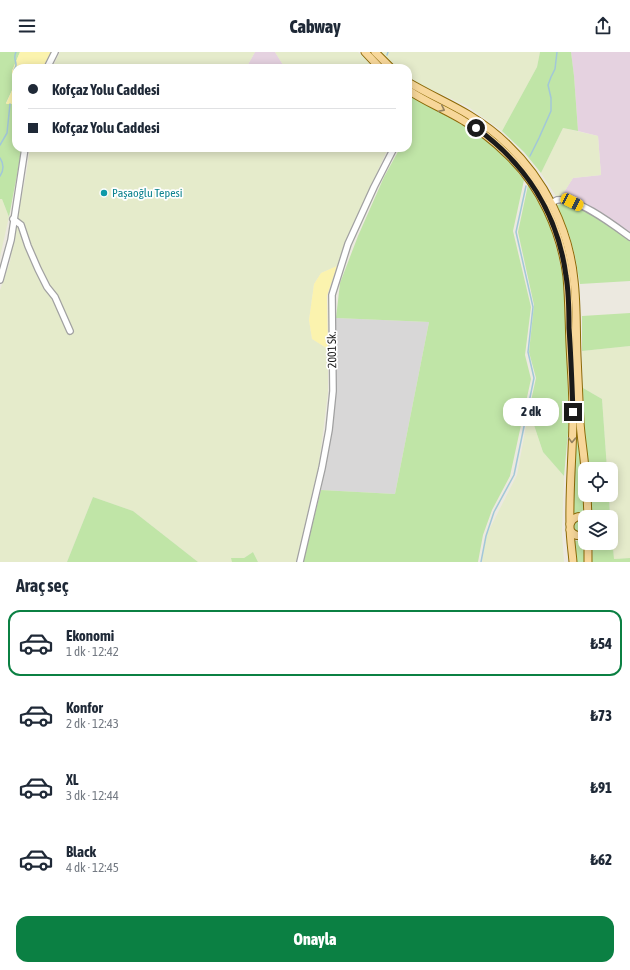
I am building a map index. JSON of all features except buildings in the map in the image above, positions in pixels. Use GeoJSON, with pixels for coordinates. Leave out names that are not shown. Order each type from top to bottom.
{"type":"FeatureCollection","features":[{"type":"Feature","properties":{"kind":"main road"},"geometry":{"type":"LineString","coordinates":[[365,52],[376,64]]}},
{"type":"Feature","properties":{"kind":"main road"},"geometry":{"type":"LineString","coordinates":[[375,52],[387,64]]}},
{"type":"Feature","properties":{"kind":"main road"},"geometry":{"type":"LineString","coordinates":[[412,84],[469,116],[502,139],[532,172],[546,192],[548,205],[564,263],[568,292],[573,412],[570,527],[573,562]]}},
{"type":"Feature","properties":{"kind":"main road"},"geometry":{"type":"LineString","coordinates":[[412,93],[463,120],[498,145],[516,164],[548,205],[565,236],[574,278],[580,423],[584,462]]}},
{"type":"Feature","properties":{"kind":"main road"},"geometry":{"type":"LineString","coordinates":[[578,517],[571,521],[570,527],[572,532],[578,536]]}},
{"type":"Feature","properties":{"kind":"main road"},"geometry":{"type":"LineString","coordinates":[[588,550],[588,562]]}},
{"type":"Feature","properties":{"kind":"street"},"geometry":{"type":"LineString","coordinates":[[49,64],[55,52]]}},
{"type":"Feature","properties":{"kind":"street"},"geometry":{"type":"LineString","coordinates":[[0,280],[11,240],[24,152]]}},
{"type":"Feature","properties":{"kind":"street","name":"2001 Sk."},"geometry":{"type":"LineString","coordinates":[[300,562],[322,468],[329,430],[333,391],[332,295],[348,244],[392,152]]}},
{"type":"Feature","properties":{"kind":"street"},"geometry":{"type":"LineString","coordinates":[[548,205],[558,200],[572,202],[595,213],[630,236]]}},
{"type":"Feature","properties":{"kind":"street"},"geometry":{"type":"LineString","coordinates":[[13,219],[21,225],[38,269],[47,287],[55,297],[70,331]]}},
{"type":"Feature","properties":{"kind":"shaded area"},"geometry":{"type":"Polygon","coordinates":[[[255,52],[275,52],[282,64],[248,64],[255,52]]]}},
{"type":"Feature","properties":{"kind":"shaded area"},"geometry":{"type":"Polygon","coordinates":[[[571,52],[630,52],[630,233],[591,207],[574,199],[561,197],[573,178],[601,175],[598,136],[578,131],[571,52]]]}},
{"type":"Feature","properties":{"kind":"shaded area"},"geometry":{"type":"Polygon","coordinates":[[[336,318],[429,322],[395,494],[321,490],[335,394],[336,318]]]}},
{"type":"Feature","properties":{"kind":"green space"},"geometry":{"type":"Polygon","coordinates":[[[0,52],[20,52],[15,64],[12,64],[12,90],[6,103],[12,104],[12,152],[21,152],[9,217],[2,199],[0,199],[0,52]]]}},
{"type":"Feature","properties":{"kind":"green space"},"geometry":{"type":"Polygon","coordinates":[[[60,52],[255,52],[248,64],[54,64],[60,52]]]}},
{"type":"Feature","properties":{"kind":"green space"},"geometry":{"type":"Polygon","coordinates":[[[275,52],[358,52],[371,64],[282,64],[275,52]]]}},
{"type":"Feature","properties":{"kind":"green space"},"geometry":{"type":"Polygon","coordinates":[[[380,52],[540,52],[537,67],[502,131],[467,106],[419,84],[412,79],[412,64],[392,64],[380,52]]]}},
{"type":"Feature","properties":{"kind":"green space"},"geometry":{"type":"Polygon","coordinates":[[[540,52],[571,52],[578,131],[563,128],[541,173],[524,152],[502,131],[537,67],[540,52]]]}},
{"type":"Feature","properties":{"kind":"green space"},"geometry":{"type":"Polygon","coordinates":[[[412,97],[484,139],[505,157],[524,180],[513,231],[531,307],[525,355],[531,379],[510,476],[492,510],[483,535],[478,562],[303,562],[321,490],[395,494],[429,322],[336,318],[340,283],[358,236],[384,177],[398,152],[412,152],[412,97]]]}},
{"type":"Feature","properties":{"kind":"green space"},"geometry":{"type":"Polygon","coordinates":[[[563,128],[598,136],[601,175],[573,178],[561,197],[556,196],[541,173],[563,128]]]}},
{"type":"Feature","properties":{"kind":"green space"},"geometry":{"type":"Polygon","coordinates":[[[29,152],[386,152],[346,242],[337,266],[321,273],[314,284],[309,320],[312,339],[328,349],[328,392],[319,464],[297,562],[258,562],[253,552],[244,558],[232,558],[232,562],[198,562],[133,511],[93,497],[67,562],[0,562],[0,290],[10,262],[16,223],[20,227],[46,287],[53,296],[70,333],[72,334],[56,295],[47,284],[29,245],[22,224],[17,219],[29,152]]]}},
{"type":"Feature","properties":{"kind":"green space"},"geometry":{"type":"Polygon","coordinates":[[[528,185],[544,212],[551,230],[563,278],[569,421],[564,476],[543,452],[529,410],[536,378],[529,352],[534,305],[518,232],[528,185]]]}},
{"type":"Feature","properties":{"kind":"green space"},"geometry":{"type":"Polygon","coordinates":[[[0,199],[2,199],[9,217],[0,257],[0,199]]]}},
{"type":"Feature","properties":{"kind":"green space"},"geometry":{"type":"Polygon","coordinates":[[[561,204],[580,209],[588,213],[630,239],[630,281],[580,284],[569,234],[557,205],[561,204]]]}},
{"type":"Feature","properties":{"kind":"green space"},"geometry":{"type":"Polygon","coordinates":[[[630,313],[630,346],[582,351],[582,316],[630,313]]]}},
{"type":"Feature","properties":{"kind":"green space"},"geometry":{"type":"Polygon","coordinates":[[[630,346],[630,558],[614,559],[613,550],[618,550],[618,510],[610,510],[610,502],[618,502],[618,462],[606,462],[602,399],[583,388],[582,351],[630,346]]]}},
{"type":"Feature","properties":{"kind":"green space"},"geometry":{"type":"Polygon","coordinates":[[[583,388],[602,399],[606,462],[588,462],[584,422],[583,388]]]}},
{"type":"Feature","properties":{"kind":"green space"},"geometry":{"type":"Polygon","coordinates":[[[529,410],[543,452],[564,476],[562,534],[564,562],[482,562],[486,536],[517,475],[529,410]]]}},
{"type":"Feature","properties":{"kind":"green space"},"geometry":{"type":"Polygon","coordinates":[[[577,427],[580,462],[578,462],[578,502],[584,502],[585,510],[578,510],[578,514],[573,514],[577,427]]]}},
{"type":"Feature","properties":{"kind":"green space"},"geometry":{"type":"Polygon","coordinates":[[[93,497],[133,511],[198,562],[67,562],[93,497]]]}},
{"type":"Feature","properties":{"kind":"green space"},"geometry":{"type":"Polygon","coordinates":[[[591,502],[609,502],[610,510],[591,510],[591,502]]]}},
{"type":"Feature","properties":{"kind":"green space"},"geometry":{"type":"Polygon","coordinates":[[[577,521],[578,533],[573,529],[573,525],[577,521]]]}},
{"type":"Feature","properties":{"kind":"green space"},"geometry":{"type":"Polygon","coordinates":[[[574,541],[578,541],[578,550],[585,550],[585,562],[576,562],[574,541]]]}},
{"type":"Feature","properties":{"kind":"green space"},"geometry":{"type":"Polygon","coordinates":[[[593,550],[613,550],[614,559],[630,558],[630,562],[592,562],[593,550]]]}},
{"type":"Feature","properties":{"kind":"green space"},"geometry":{"type":"Polygon","coordinates":[[[253,552],[258,562],[232,562],[231,558],[244,558],[253,552]]]}},
{"type":"Feature","properties":{"kind":"sand"},"geometry":{"type":"Polygon","coordinates":[[[20,52],[51,52],[45,64],[15,64],[20,52]]]}},
{"type":"Feature","properties":{"kind":"sand"},"geometry":{"type":"Polygon","coordinates":[[[12,90],[12,104],[6,104],[12,90]]]}},
{"type":"Feature","properties":{"kind":"sand"},"geometry":{"type":"Polygon","coordinates":[[[337,266],[327,296],[328,349],[312,339],[309,320],[314,284],[321,273],[337,266]]]}},
{"type":"Feature","properties":{"kind":"waterway"},"geometry":{"type":"LineString","coordinates":[[16,52],[16,64]]}},
{"type":"Feature","properties":{"kind":"waterway"},"geometry":{"type":"LineString","coordinates":[[530,156],[551,111],[551,98],[548,85],[555,69],[557,52]]}},
{"type":"Feature","properties":{"kind":"waterway"},"geometry":{"type":"LineString","coordinates":[[0,145],[7,133],[10,104]]}},
{"type":"Feature","properties":{"kind":"waterway"},"geometry":{"type":"LineString","coordinates":[[0,158],[3,167],[0,176]]}},
{"type":"Feature","properties":{"kind":"waterway"},"geometry":{"type":"LineString","coordinates":[[481,562],[486,536],[494,512],[514,475],[534,378],[528,352],[533,307],[516,232],[526,186]]}},
{"type":"Feature","properties":{"kind":"place","name":"Paşaoğlu Tepesi"},"geometry":{"type":"Point","coordinates":[104,193]}},
{"type":"Feature","properties":{"kind":"route"},"geometry":{"type":"LineString","coordinates":[[476,128],[498,145],[524,174],[536,190],[555,228],[564,263],[568,292],[573,412]]}}]}
